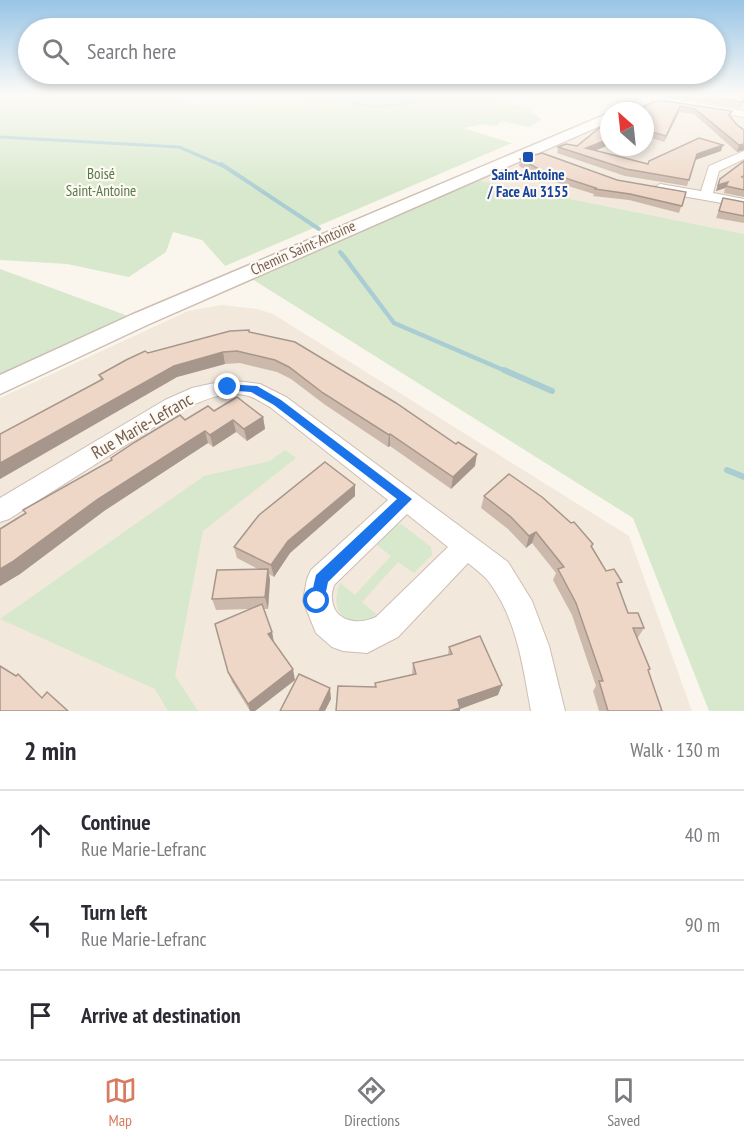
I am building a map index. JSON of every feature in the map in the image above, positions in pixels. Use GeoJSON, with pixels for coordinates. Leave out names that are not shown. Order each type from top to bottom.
{"type":"FeatureCollection","features":[{"type":"Feature","properties":{"kind":"street","name":"Chemin Saint-Antoine"},"geometry":{"type":"LineString","coordinates":[[0,385],[160,310],[583,128]]}},
{"type":"Feature","properties":{"kind":"street"},"geometry":{"type":"LineString","coordinates":[[531,150],[551,158]]}},
{"type":"Feature","properties":{"kind":"street"},"geometry":{"type":"LineString","coordinates":[[706,196],[713,169],[744,155]]}},
{"type":"Feature","properties":{"kind":"street"},"geometry":{"type":"LineString","coordinates":[[642,184],[744,203]]}},
{"type":"Feature","properties":{"kind":"street","name":"Rue Marie-Lefranc"},"geometry":{"type":"LineString","coordinates":[[0,511],[173,405],[199,393],[228,387],[253,389],[278,402],[498,572],[519,601],[534,646],[548,711]]}},
{"type":"Feature","properties":{"kind":"street"},"geometry":{"type":"LineString","coordinates":[[406,499],[321,579],[317,601],[327,623],[343,636],[367,638],[387,627],[467,546]]}},
{"type":"Feature","properties":{"kind":"shaded area"},"geometry":{"type":"Polygon","coordinates":[[[587,128],[600,128],[600,156],[654,156],[654,128],[744,128],[744,234],[476,180],[587,128]]]}},
{"type":"Feature","properties":{"kind":"shaded area"},"geometry":{"type":"Polygon","coordinates":[[[221,305],[258,309],[273,314],[629,536],[692,711],[0,711],[0,398],[188,311],[221,305]]]}},
{"type":"Feature","properties":{"kind":"green space","name":"Boisé Saint-Antoine"},"geometry":{"type":"Polygon","coordinates":[[[0,128],[464,128],[512,143],[225,266],[202,240],[173,232],[166,252],[129,277],[67,264],[0,260],[0,128]]]}},
{"type":"Feature","properties":{"kind":"green space"},"geometry":{"type":"Polygon","coordinates":[[[476,180],[744,234],[744,711],[709,711],[633,518],[252,279],[476,180]]]}},
{"type":"Feature","properties":{"kind":"green space"},"geometry":{"type":"Polygon","coordinates":[[[0,269],[139,320],[0,385],[0,269]]]}},
{"type":"Feature","properties":{"kind":"green space"},"geometry":{"type":"Polygon","coordinates":[[[285,450],[296,458],[203,531],[175,676],[198,711],[168,711],[155,689],[0,619],[204,476],[270,461],[285,450]]]}},
{"type":"Feature","properties":{"kind":"green space"},"geometry":{"type":"Polygon","coordinates":[[[401,524],[431,547],[432,555],[414,573],[398,562],[362,602],[377,615],[357,621],[343,617],[337,603],[340,583],[355,595],[391,556],[377,545],[395,526],[401,524]]]}},
{"type":"Feature","properties":{"kind":"building"},"geometry":{"type":"Polygon","coordinates":[[[600,128],[600,143],[586,148],[600,152],[600,156],[617,156],[648,164],[649,161],[699,138],[723,145],[697,154],[689,180],[626,169],[558,147],[566,144],[577,146],[600,128]]]}},
{"type":"Feature","properties":{"kind":"building"},"geometry":{"type":"Polygon","coordinates":[[[654,128],[670,128],[666,136],[654,133],[654,128]]]}},
{"type":"Feature","properties":{"kind":"building"},"geometry":{"type":"Polygon","coordinates":[[[718,128],[741,128],[744,130],[744,144],[739,145],[718,128]]]}},
{"type":"Feature","properties":{"kind":"building"},"geometry":{"type":"Polygon","coordinates":[[[542,153],[617,180],[686,192],[682,206],[630,194],[595,189],[553,174],[550,175],[520,159],[542,153]]]}},
{"type":"Feature","properties":{"kind":"building"},"geometry":{"type":"Polygon","coordinates":[[[744,161],[744,176],[741,177],[744,177],[744,190],[726,186],[728,182],[718,185],[720,179],[744,161]]]}},
{"type":"Feature","properties":{"kind":"building"},"geometry":{"type":"Polygon","coordinates":[[[723,198],[744,202],[744,216],[719,211],[723,198]]]}},
{"type":"Feature","properties":{"kind":"building"},"geometry":{"type":"Polygon","coordinates":[[[249,330],[249,332],[295,342],[396,403],[456,444],[458,442],[477,454],[453,477],[390,434],[323,393],[289,367],[275,360],[237,351],[223,352],[174,366],[0,463],[0,434],[103,379],[99,375],[126,360],[145,351],[148,353],[230,331],[249,330]]]}},
{"type":"Feature","properties":{"kind":"building"},"geometry":{"type":"Polygon","coordinates":[[[237,397],[263,417],[244,429],[233,420],[210,435],[205,431],[98,499],[0,569],[0,529],[26,513],[23,510],[112,460],[111,458],[135,442],[180,415],[185,420],[208,406],[214,411],[237,397]]]}},
{"type":"Feature","properties":{"kind":"building"},"geometry":{"type":"Polygon","coordinates":[[[325,462],[355,485],[288,541],[271,565],[234,547],[259,515],[325,462]]]}},
{"type":"Feature","properties":{"kind":"building"},"geometry":{"type":"Polygon","coordinates":[[[509,474],[542,497],[571,523],[574,522],[593,544],[591,546],[606,571],[614,569],[622,582],[617,583],[628,613],[638,613],[644,628],[633,628],[650,669],[648,670],[662,711],[608,711],[599,681],[603,681],[576,603],[558,569],[564,567],[536,532],[529,536],[511,517],[484,496],[509,474]]]}},
{"type":"Feature","properties":{"kind":"building"},"geometry":{"type":"Polygon","coordinates":[[[268,569],[265,597],[212,599],[217,570],[268,569]]]}},
{"type":"Feature","properties":{"kind":"building"},"geometry":{"type":"Polygon","coordinates":[[[262,604],[272,632],[268,634],[293,669],[248,704],[228,672],[215,624],[262,604]]]}},
{"type":"Feature","properties":{"kind":"building"},"geometry":{"type":"Polygon","coordinates":[[[480,636],[502,685],[458,700],[460,708],[450,711],[336,711],[338,686],[376,687],[375,683],[416,674],[413,663],[452,654],[449,647],[480,636]]]}},
{"type":"Feature","properties":{"kind":"building"},"geometry":{"type":"Polygon","coordinates":[[[0,666],[16,676],[18,674],[42,698],[47,692],[68,711],[0,711],[0,666]]]}},
{"type":"Feature","properties":{"kind":"building"},"geometry":{"type":"Polygon","coordinates":[[[299,674],[330,688],[319,711],[280,711],[299,674]]]}},
{"type":"Feature","properties":{"kind":"waterway"},"geometry":{"type":"LineString","coordinates":[[0,137],[179,147],[223,166]]}},
{"type":"Feature","properties":{"kind":"waterway"},"geometry":{"type":"LineString","coordinates":[[221,164],[319,229]]}},
{"type":"Feature","properties":{"kind":"waterway"},"geometry":{"type":"LineString","coordinates":[[340,252],[343,256]]}},
{"type":"Feature","properties":{"kind":"waterway"},"geometry":{"type":"LineString","coordinates":[[342,254],[394,323],[508,372]]}},
{"type":"Feature","properties":{"kind":"waterway"},"geometry":{"type":"LineString","coordinates":[[504,370],[552,391]]}},
{"type":"Feature","properties":{"kind":"waterway"},"geometry":{"type":"LineString","coordinates":[[727,470],[744,477]]}},
{"type":"Feature","properties":{"kind":"place","name":"Saint-Antoine / Face Au 3155"},"geometry":{"type":"Point","coordinates":[528,157]}},
{"type":"Feature","properties":{"kind":"route"},"geometry":{"type":"LineString","coordinates":[[228,387],[253,389],[278,402],[406,499],[321,579],[317,601]]}}]}
